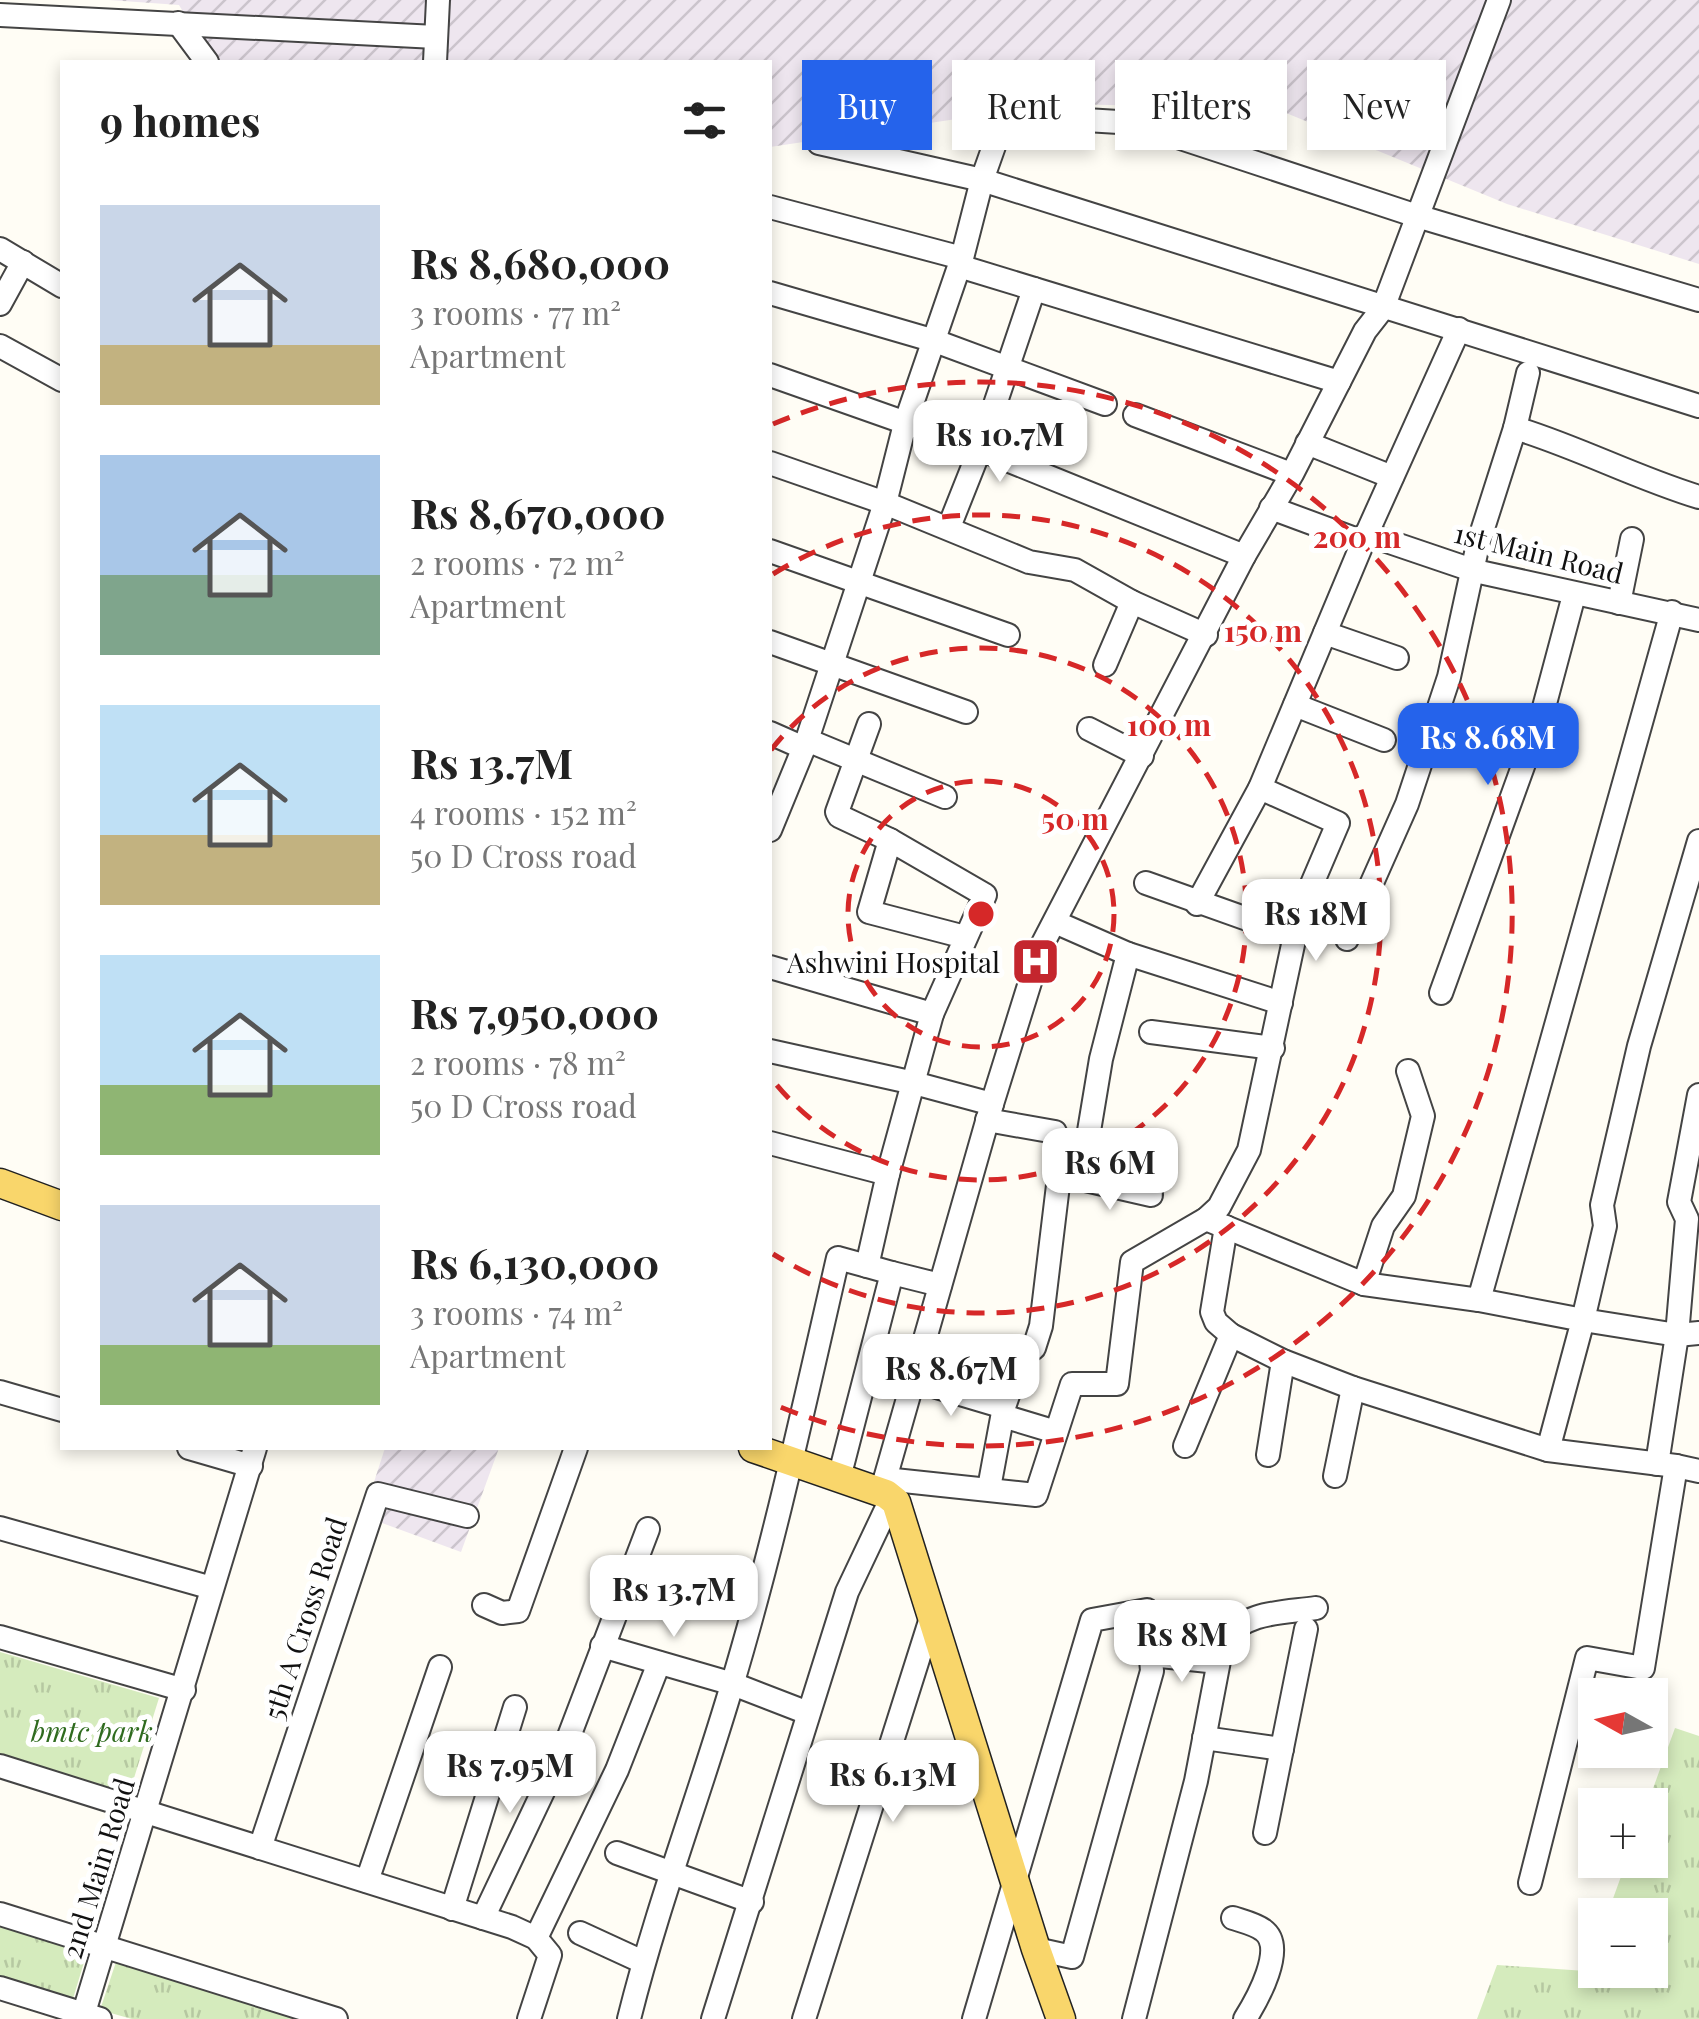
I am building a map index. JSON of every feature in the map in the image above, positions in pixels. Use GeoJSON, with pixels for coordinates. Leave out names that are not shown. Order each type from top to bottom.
{"type":"FeatureCollection","features":[{"type":"Feature","properties":{"kind":"main road"},"geometry":{"type":"LineString","coordinates":[[0,1184],[60,1205]]}},
{"type":"Feature","properties":{"kind":"main road"},"geometry":{"type":"LineString","coordinates":[[760,1450],[839,1478],[888,1488],[896,1502],[1061,2019]]}},
{"type":"Feature","properties":{"kind":"street"},"geometry":{"type":"LineString","coordinates":[[435,60],[438,0]]}},
{"type":"Feature","properties":{"kind":"street"},"geometry":{"type":"LineString","coordinates":[[713,2019],[847,1592],[888,1488],[913,1380],[989,1112],[1041,947],[1244,556],[1365,331],[1384,308],[1499,0]]}},
{"type":"Feature","properties":{"kind":"street"},"geometry":{"type":"LineString","coordinates":[[0,16],[436,37]]}},
{"type":"Feature","properties":{"kind":"street"},"geometry":{"type":"LineString","coordinates":[[178,23],[206,60]]}},
{"type":"Feature","properties":{"kind":"street"},"geometry":{"type":"LineString","coordinates":[[772,825],[806,744],[1005,115],[1135,122],[1417,216],[1699,300]]}},
{"type":"Feature","properties":{"kind":"street"},"geometry":{"type":"LineString","coordinates":[[849,150],[982,180],[1699,406]]}},
{"type":"Feature","properties":{"kind":"street"},"geometry":{"type":"LineString","coordinates":[[772,208],[960,262],[1034,289],[1339,382]]}},
{"type":"Feature","properties":{"kind":"street"},"geometry":{"type":"LineString","coordinates":[[0,249],[60,285]]}},
{"type":"Feature","properties":{"kind":"street"},"geometry":{"type":"LineString","coordinates":[[0,304],[24,262]]}},
{"type":"Feature","properties":{"kind":"street"},"geometry":{"type":"LineString","coordinates":[[949,527],[1034,289]]}},
{"type":"Feature","properties":{"kind":"street"},"geometry":{"type":"LineString","coordinates":[[772,294],[935,341],[1105,404]]}},
{"type":"Feature","properties":{"kind":"street"},"geometry":{"type":"LineString","coordinates":[[1197,904],[1260,788],[1364,538],[1459,329]]}},
{"type":"Feature","properties":{"kind":"street"},"geometry":{"type":"LineString","coordinates":[[0,346],[60,379]]}},
{"type":"Feature","properties":{"kind":"street"},"geometry":{"type":"LineString","coordinates":[[1347,939],[1407,804],[1450,677],[1478,544],[1515,428],[1528,372]]}},
{"type":"Feature","properties":{"kind":"street"},"geometry":{"type":"LineString","coordinates":[[772,376],[980,449],[1244,556]]}},
{"type":"Feature","properties":{"kind":"street"},"geometry":{"type":"LineString","coordinates":[[1135,414],[1291,474]]}},
{"type":"Feature","properties":{"kind":"street"},"geometry":{"type":"LineString","coordinates":[[1515,428],[1560,442],[1650,482],[1699,497]]}},
{"type":"Feature","properties":{"kind":"street"},"geometry":{"type":"LineString","coordinates":[[1307,442],[1392,478]]}},
{"type":"Feature","properties":{"kind":"street"},"geometry":{"type":"LineString","coordinates":[[772,464],[885,502],[1029,562],[1075,570],[1132,602],[1206,635]]}},
{"type":"Feature","properties":{"kind":"street","name":"1st Main Road"},"geometry":{"type":"LineString","coordinates":[[1271,508],[1475,571],[1574,595],[1698,613]]}},
{"type":"Feature","properties":{"kind":"street"},"geometry":{"type":"LineString","coordinates":[[1619,603],[1632,539]]}},
{"type":"Feature","properties":{"kind":"street"},"geometry":{"type":"LineString","coordinates":[[772,552],[1008,636]]}},
{"type":"Feature","properties":{"kind":"street"},"geometry":{"type":"LineString","coordinates":[[1441,993],[1543,711],[1574,595]]}},
{"type":"Feature","properties":{"kind":"street"},"geometry":{"type":"LineString","coordinates":[[1105,665],[1132,602]]}},
{"type":"Feature","properties":{"kind":"street"},"geometry":{"type":"LineString","coordinates":[[1478,1300],[1672,612]]}},
{"type":"Feature","properties":{"kind":"street"},"geometry":{"type":"LineString","coordinates":[[1325,633],[1397,658]]}},
{"type":"Feature","properties":{"kind":"street"},"geometry":{"type":"LineString","coordinates":[[772,643],[966,712]]}},
{"type":"Feature","properties":{"kind":"street"},"geometry":{"type":"LineString","coordinates":[[1295,705],[1384,740]]}},
{"type":"Feature","properties":{"kind":"street"},"geometry":{"type":"LineString","coordinates":[[867,1266],[932,1014],[985,895],[890,840],[838,816],[869,724]]}},
{"type":"Feature","properties":{"kind":"street"},"geometry":{"type":"LineString","coordinates":[[1089,728],[1142,756]]}},
{"type":"Feature","properties":{"kind":"street"},"geometry":{"type":"LineString","coordinates":[[772,734],[856,760],[945,796]]}},
{"type":"Feature","properties":{"kind":"street"},"geometry":{"type":"LineString","coordinates":[[1260,788],[1338,823],[1300,912],[1249,1150],[1216,1223],[1212,1312],[1216,1322],[1231,1335],[1353,1388],[1548,1450],[1677,1467]]}},
{"type":"Feature","properties":{"kind":"street"},"geometry":{"type":"LineString","coordinates":[[890,840],[869,912],[965,937]]}},
{"type":"Feature","properties":{"kind":"street"},"geometry":{"type":"LineString","coordinates":[[1548,1450],[1605,1226],[1602,1205],[1639,1046],[1699,841]]}},
{"type":"Feature","properties":{"kind":"street"},"geometry":{"type":"LineString","coordinates":[[1146,883],[1295,936]]}},
{"type":"Feature","properties":{"kind":"street"},"geometry":{"type":"LineString","coordinates":[[1055,922],[1128,954],[1281,1003]]}},
{"type":"Feature","properties":{"kind":"street"},"geometry":{"type":"LineString","coordinates":[[1081,1179],[1101,1059],[1128,954]]}},
{"type":"Feature","properties":{"kind":"street"},"geometry":{"type":"LineString","coordinates":[[772,968],[932,1014]]}},
{"type":"Feature","properties":{"kind":"street"},"geometry":{"type":"LineString","coordinates":[[1151,1032],[1273,1048]]}},
{"type":"Feature","properties":{"kind":"street"},"geometry":{"type":"LineString","coordinates":[[772,1052],[914,1083],[1056,1132]]}},
{"type":"Feature","properties":{"kind":"street"},"geometry":{"type":"LineString","coordinates":[[1364,1284],[1383,1226],[1404,1196],[1423,1116],[1408,1071]]}},
{"type":"Feature","properties":{"kind":"street"},"geometry":{"type":"LineString","coordinates":[[1530,1883],[1586,1658],[1643,1668],[1677,1467],[1688,1334],[1688,1219],[1678,1202],[1699,1095]]}},
{"type":"Feature","properties":{"kind":"street"},"geometry":{"type":"LineString","coordinates":[[772,1144],[888,1174]]}},
{"type":"Feature","properties":{"kind":"street"},"geometry":{"type":"LineString","coordinates":[[989,1488],[1004,1412],[1021,1358],[1034,1348],[1040,1326],[1060,1177],[1151,1195]]}},
{"type":"Feature","properties":{"kind":"street"},"geometry":{"type":"LineString","coordinates":[[888,1488],[989,1488],[1036,1494],[1072,1384],[1116,1384],[1132,1262],[1216,1223],[1364,1284],[1688,1334]]}},
{"type":"Feature","properties":{"kind":"street"},"geometry":{"type":"LineString","coordinates":[[628,2019],[732,1684],[791,1461],[838,1258],[940,1285]]}},
{"type":"Feature","properties":{"kind":"street"},"geometry":{"type":"LineString","coordinates":[[839,1478],[892,1273]]}},
{"type":"Feature","properties":{"kind":"street"},"geometry":{"type":"LineString","coordinates":[[1185,1446],[1231,1335]]}},
{"type":"Feature","properties":{"kind":"street"},"geometry":{"type":"LineString","coordinates":[[1268,1455],[1283,1360]]}},
{"type":"Feature","properties":{"kind":"street"},"geometry":{"type":"LineString","coordinates":[[913,1380],[1056,1432]]}},
{"type":"Feature","properties":{"kind":"street"},"geometry":{"type":"LineString","coordinates":[[1335,1476],[1353,1388]]}},
{"type":"Feature","properties":{"kind":"street"},"geometry":{"type":"LineString","coordinates":[[0,1392],[60,1409]]}},
{"type":"Feature","properties":{"kind":"street"},"geometry":{"type":"LineString","coordinates":[[202,1450],[253,1457]]}},
{"type":"Feature","properties":{"kind":"street"},"geometry":{"type":"LineString","coordinates":[[484,1606],[502,1613],[518,1611],[575,1450]]}},
{"type":"Feature","properties":{"kind":"street","name":"2nd Main Road"},"geometry":{"type":"LineString","coordinates":[[89,2017],[106,1944],[253,1457]]}},
{"type":"Feature","properties":{"kind":"street","name":"5th A Cross Road"},"geometry":{"type":"LineString","coordinates":[[260,1848],[378,1494],[467,1516]]}},
{"type":"Feature","properties":{"kind":"street"},"geometry":{"type":"LineString","coordinates":[[0,1528],[212,1588]]}},
{"type":"Feature","properties":{"kind":"street"},"geometry":{"type":"LineString","coordinates":[[483,1918],[568,1739],[648,1529]]}},
{"type":"Feature","properties":{"kind":"street"},"geometry":{"type":"LineString","coordinates":[[974,2019],[1092,1620],[1147,1610],[1152,1671],[1072,1957],[1036,1949]]}},
{"type":"Feature","properties":{"kind":"street"},"geometry":{"type":"LineString","coordinates":[[804,2019],[932,1615]]}},
{"type":"Feature","properties":{"kind":"street"},"geometry":{"type":"LineString","coordinates":[[1134,2019],[1196,1781],[1223,1640],[1249,1618],[1311,1619],[1265,1833]]}},
{"type":"Feature","properties":{"kind":"street"},"geometry":{"type":"LineString","coordinates":[[0,1637],[184,1690]]}},
{"type":"Feature","properties":{"kind":"street"},"geometry":{"type":"LineString","coordinates":[[602,1646],[732,1684],[808,1713]]}},
{"type":"Feature","properties":{"kind":"street"},"geometry":{"type":"LineString","coordinates":[[1151,1655],[1218,1662]]}},
{"type":"Feature","properties":{"kind":"street"},"geometry":{"type":"LineString","coordinates":[[536,1938],[618,1770],[659,1663]]}},
{"type":"Feature","properties":{"kind":"street"},"geometry":{"type":"LineString","coordinates":[[367,1881],[440,1667]]}},
{"type":"Feature","properties":{"kind":"street"},"geometry":{"type":"LineString","coordinates":[[452,1909],[515,1707]]}},
{"type":"Feature","properties":{"kind":"street"},"geometry":{"type":"LineString","coordinates":[[1204,1738],[1282,1749]]}},
{"type":"Feature","properties":{"kind":"street"},"geometry":{"type":"LineString","coordinates":[[0,1766],[536,1938],[550,1956],[530,2019]]}},
{"type":"Feature","properties":{"kind":"street"},"geometry":{"type":"LineString","coordinates":[[616,1853],[752,1902]]}},
{"type":"Feature","properties":{"kind":"street"},"geometry":{"type":"LineString","coordinates":[[0,1914],[336,2019]]}},
{"type":"Feature","properties":{"kind":"street"},"geometry":{"type":"LineString","coordinates":[[1233,1918],[1264,1930],[1272,1940],[1274,1952],[1245,2019]]}},
{"type":"Feature","properties":{"kind":"street"},"geometry":{"type":"LineString","coordinates":[[580,1933],[643,1962]]}},
{"type":"Feature","properties":{"kind":"street"},"geometry":{"type":"LineString","coordinates":[[0,1988],[89,2017]]}},
{"type":"Feature","properties":{"kind":"shaded area"},"geometry":{"type":"Polygon","coordinates":[[[109,0],[1699,0],[1699,264],[1507,204],[1376,150],[1446,150],[1446,60],[1307,60],[1307,122],[1287,113],[1287,60],[1115,60],[1115,105],[1095,105],[1095,60],[952,60],[952,120],[932,123],[932,60],[802,60],[802,142],[772,147],[772,60],[212,60],[179,5],[109,0]]]}},
{"type":"Feature","properties":{"kind":"shaded area"},"geometry":{"type":"Polygon","coordinates":[[[384,1450],[498,1450],[461,1552],[363,1516],[384,1450]]]}},
{"type":"Feature","properties":{"kind":"green space","name":"bmtc park"},"geometry":{"type":"Polygon","coordinates":[[[0,1652],[159,1698],[129,1794],[0,1755],[0,1652]]]}},
{"type":"Feature","properties":{"kind":"green space"},"geometry":{"type":"Polygon","coordinates":[[[1675,1728],[1699,1736],[1699,2019],[1477,2019],[1497,1965],[1578,1970],[1578,1988],[1668,1988],[1668,1898],[1613,1898],[1620,1878],[1668,1878],[1668,1788],[1653,1788],[1660,1768],[1668,1768],[1668,1747],[1675,1728]]]}},
{"type":"Feature","properties":{"kind":"green space"},"geometry":{"type":"Polygon","coordinates":[[[0,1922],[88,1949],[72,2002],[0,1980],[0,1922]]]}},
{"type":"Feature","properties":{"kind":"green space"},"geometry":{"type":"Polygon","coordinates":[[[118,1956],[315,2019],[132,2019],[100,2010],[118,1956]]]}},
{"type":"Feature","properties":{"kind":"place","name":"Ashwini Hospital"},"geometry":{"type":"Point","coordinates":[1035,961]}}]}
